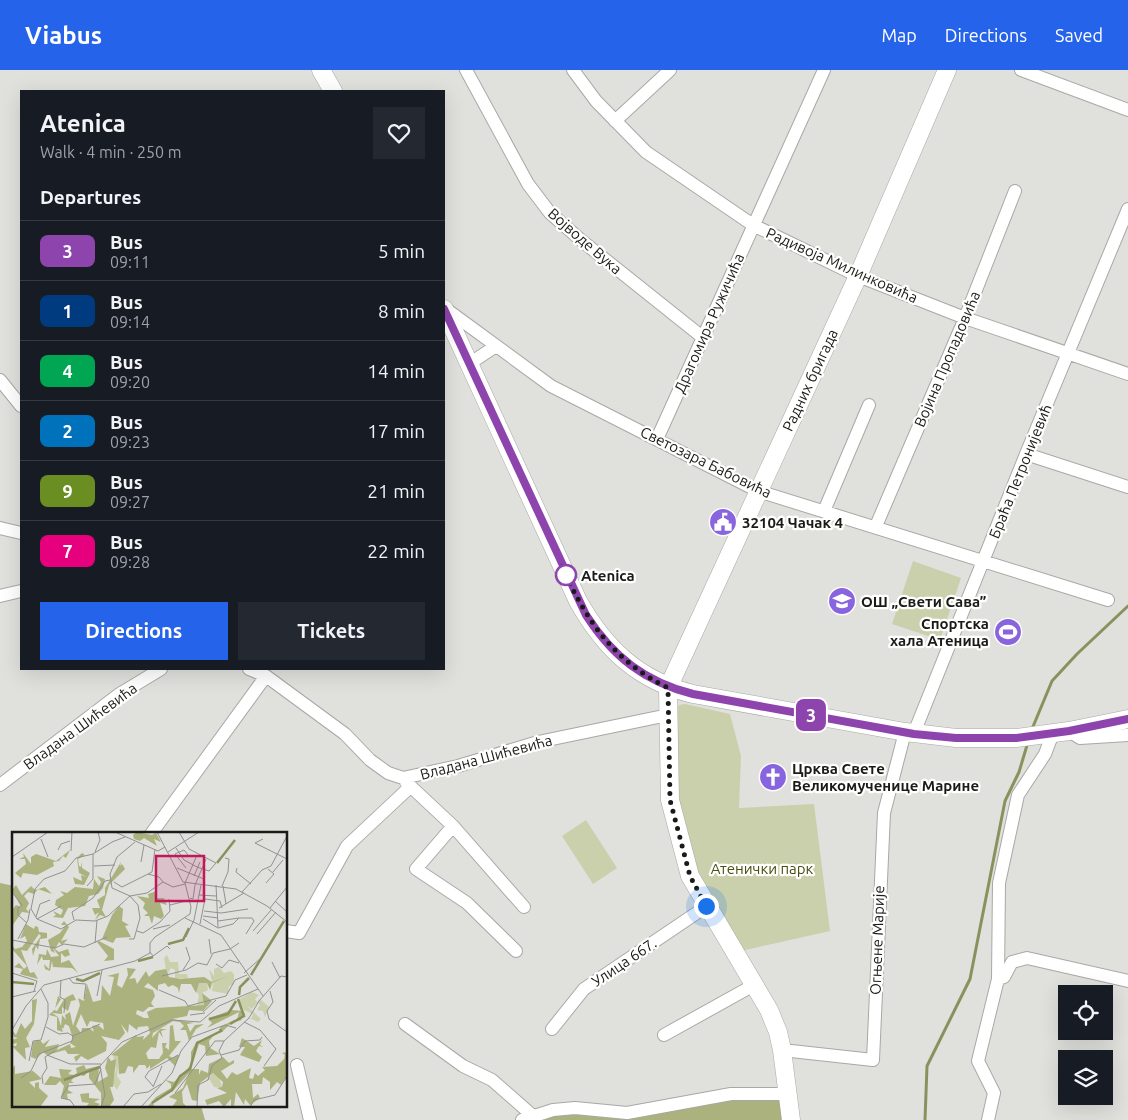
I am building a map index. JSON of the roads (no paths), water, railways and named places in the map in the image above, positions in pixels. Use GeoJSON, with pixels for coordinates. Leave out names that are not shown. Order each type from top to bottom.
{"type":"FeatureCollection","features":[{"type":"Feature","properties":{"kind":"street"},"geometry":{"type":"LineString","coordinates":[[321,70],[331,90]]}},
{"type":"Feature","properties":{"kind":"street","name":"Војводе Вука"},"geometry":{"type":"LineString","coordinates":[[466,70],[528,184],[550,213],[582,241],[702,336]]}},
{"type":"Feature","properties":{"kind":"street","name":"Радивоја Милинковића"},"geometry":{"type":"LineString","coordinates":[[573,70],[596,101],[646,152],[753,225],[858,276],[965,318],[1128,374]]}},
{"type":"Feature","properties":{"kind":"street"},"geometry":{"type":"LineString","coordinates":[[615,121],[670,70]]}},
{"type":"Feature","properties":{"kind":"street","name":"Драгомира Ружичића"},"geometry":{"type":"LineString","coordinates":[[657,439],[824,70]]}},
{"type":"Feature","properties":{"kind":"street","name":"Радних бригада"},"geometry":{"type":"LineString","coordinates":[[668,688],[858,276],[948,70]]}},
{"type":"Feature","properties":{"kind":"street"},"geometry":{"type":"LineString","coordinates":[[1021,70],[1128,110]]}},
{"type":"Feature","properties":{"kind":"street","name":"Војина Пропадовића"},"geometry":{"type":"LineString","coordinates":[[876,526],[965,318],[1015,191]]}},
{"type":"Feature","properties":{"kind":"street","name":"Браћа Петронијевић"},"geometry":{"type":"LineString","coordinates":[[910,733],[1128,209]]}},
{"type":"Feature","properties":{"kind":"street","name":"Светозара Бабовића"},"geometry":{"type":"LineString","coordinates":[[445,310],[550,386],[758,491],[876,526],[1108,600]]}},
{"type":"Feature","properties":{"kind":"street"},"geometry":{"type":"LineString","coordinates":[[445,311],[586,615],[621,657],[641,673],[668,688],[910,733],[977,739],[1016,738],[1056,733],[1128,719]]}},
{"type":"Feature","properties":{"kind":"street"},"geometry":{"type":"LineString","coordinates":[[469,364],[496,346]]}},
{"type":"Feature","properties":{"kind":"street"},"geometry":{"type":"LineString","coordinates":[[0,380],[20,405]]}},
{"type":"Feature","properties":{"kind":"street"},"geometry":{"type":"LineString","coordinates":[[824,511],[869,405]]}},
{"type":"Feature","properties":{"kind":"street"},"geometry":{"type":"LineString","coordinates":[[1026,454],[1128,487]]}},
{"type":"Feature","properties":{"kind":"street"},"geometry":{"type":"LineString","coordinates":[[0,528],[20,533]]}},
{"type":"Feature","properties":{"kind":"street"},"geometry":{"type":"LineString","coordinates":[[0,596],[20,591]]}},
{"type":"Feature","properties":{"kind":"street","name":"Владана Шићевића"},"geometry":{"type":"LineString","coordinates":[[0,785],[118,695],[159,670]]}},
{"type":"Feature","properties":{"kind":"street","name":"Владана Шићевића"},"geometry":{"type":"LineString","coordinates":[[251,670],[266,676],[344,734],[370,760],[406,783],[538,742],[668,715]]}},
{"type":"Feature","properties":{"kind":"street"},"geometry":{"type":"LineString","coordinates":[[152,832],[266,676]]}},
{"type":"Feature","properties":{"kind":"street"},"geometry":{"type":"LineString","coordinates":[[668,688],[669,781],[673,815],[690,876],[769,1010],[778,1032],[782,1050],[791,1120]]}},
{"type":"Feature","properties":{"kind":"street","name":"Огњене Марије"},"geometry":{"type":"LineString","coordinates":[[782,1050],[873,1060],[884,813],[910,733]]}},
{"type":"Feature","properties":{"kind":"street"},"geometry":{"type":"LineString","coordinates":[[1056,733],[1080,738],[1128,735]]}},
{"type":"Feature","properties":{"kind":"street"},"geometry":{"type":"LineString","coordinates":[[988,1120],[994,1093],[978,1061],[998,979],[999,883],[1018,795],[1045,754],[1056,733]]}},
{"type":"Feature","properties":{"kind":"street"},"geometry":{"type":"LineString","coordinates":[[288,931],[299,932],[347,846],[406,783],[453,826],[524,907]]}},
{"type":"Feature","properties":{"kind":"street"},"geometry":{"type":"LineString","coordinates":[[453,826],[416,869],[467,903],[516,951]]}},
{"type":"Feature","properties":{"kind":"street","name":"Улица 667."},"geometry":{"type":"LineString","coordinates":[[552,1030],[584,989],[706,906]]}},
{"type":"Feature","properties":{"kind":"street"},"geometry":{"type":"LineString","coordinates":[[998,979],[1004,977],[1012,962],[1027,958],[1128,980]]}},
{"type":"Feature","properties":{"kind":"street"},"geometry":{"type":"LineString","coordinates":[[664,1035],[754,985]]}},
{"type":"Feature","properties":{"kind":"street"},"geometry":{"type":"LineString","coordinates":[[405,1024],[463,1066],[492,1080],[528,1118],[553,1110],[575,1108],[627,1113],[731,1094],[789,1094]]}},
{"type":"Feature","properties":{"kind":"street"},"geometry":{"type":"LineString","coordinates":[[297,1065],[310,1120]]}},
{"type":"Feature","properties":{"kind":"waterway"},"geometry":{"type":"LineString","coordinates":[[1032,729],[1052,681],[1077,654],[1128,606]]}},
{"type":"Feature","properties":{"kind":"waterway"},"geometry":{"type":"LineString","coordinates":[[925,1120],[927,1066],[970,979],[1005,801],[1019,772],[1028,742]]}},
{"type":"Feature","properties":{"kind":"place","name":"32104 Чачак 4"},"geometry":{"type":"Point","coordinates":[723,522]}},
{"type":"Feature","properties":{"kind":"place","name":"Atenica"},"geometry":{"type":"Point","coordinates":[566,575]}},
{"type":"Feature","properties":{"kind":"place","name":"ОШ „Свети Сава”"},"geometry":{"type":"Point","coordinates":[842,601]}},
{"type":"Feature","properties":{"kind":"place","name":"Спортска хала Атеница"},"geometry":{"type":"Point","coordinates":[1008,632]}},
{"type":"Feature","properties":{"kind":"place","name":"Црква Свете Великомученице Марине"},"geometry":{"type":"Point","coordinates":[773,777]}},
{"type":"Feature","properties":{"kind":"park label","name":"Атенички парк"},"geometry":{"type":"Point","coordinates":[762,868]}}]}
